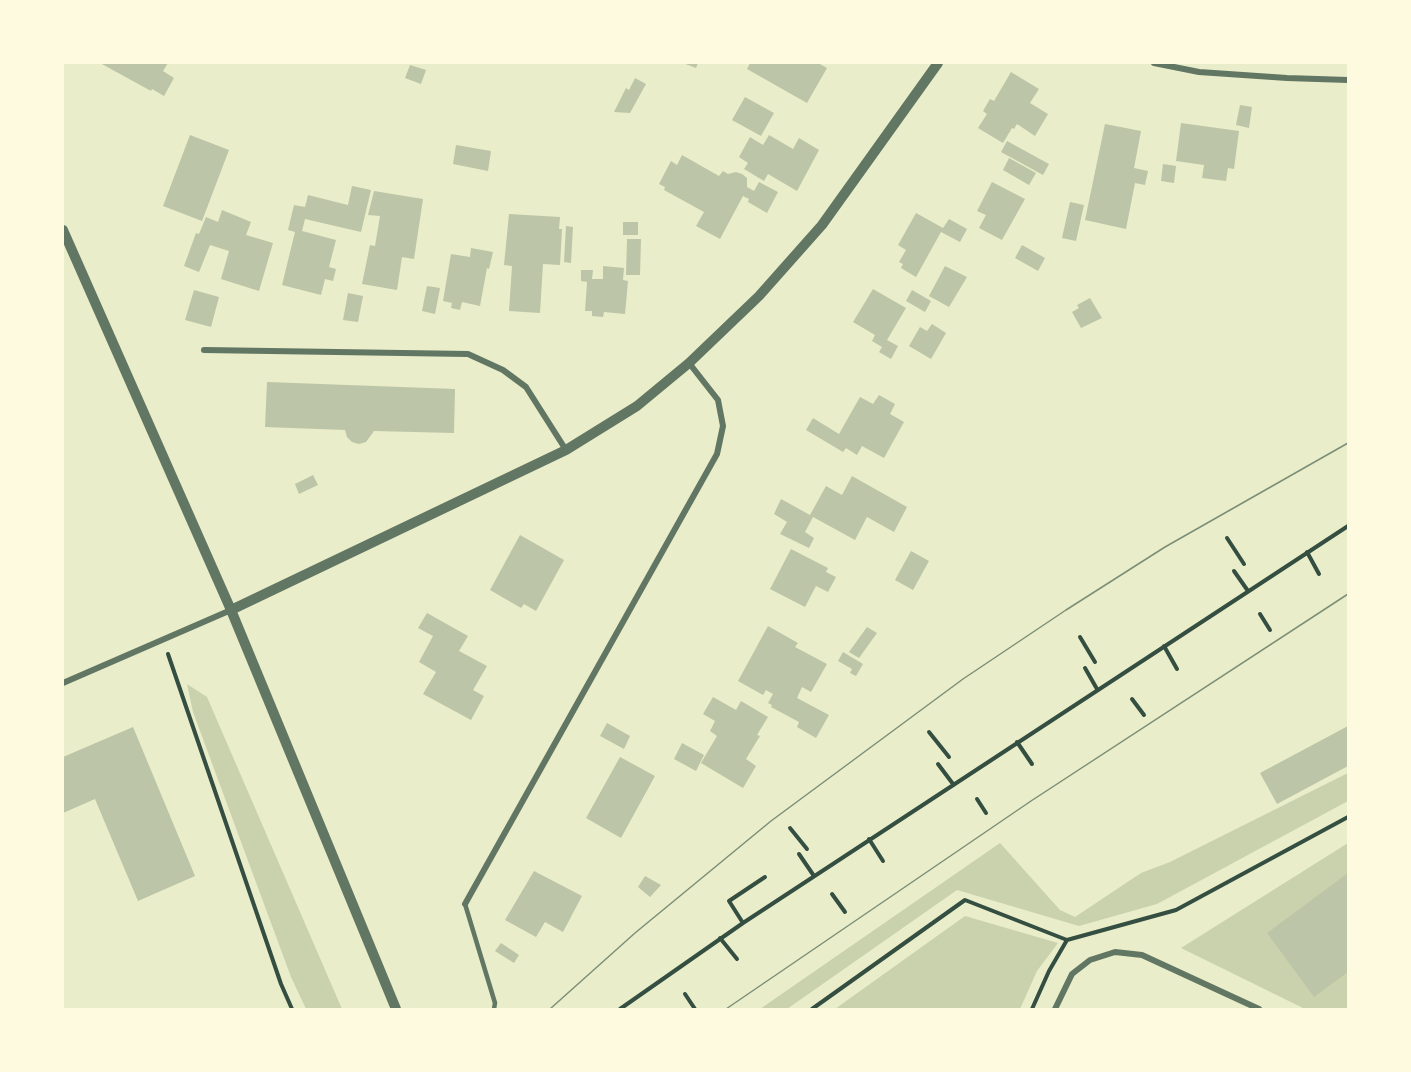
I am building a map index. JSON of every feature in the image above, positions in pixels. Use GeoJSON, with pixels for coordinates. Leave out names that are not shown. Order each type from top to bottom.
{"type":"FeatureCollection","features":[{"type":"Feature","properties":{"kind":"street"},"geometry":{"type":"LineString","coordinates":[[63,683],[231,610],[566,450],[637,406],[689,363],[759,296],[822,225],[938,63]]}},
{"type":"Feature","properties":{"kind":"street"},"geometry":{"type":"LineString","coordinates":[[1154,63],[1199,72],[1348,80]]}},
{"type":"Feature","properties":{"kind":"street"},"geometry":{"type":"LineString","coordinates":[[63,230],[231,610],[396,1009]]}},
{"type":"Feature","properties":{"kind":"street"},"geometry":{"type":"LineString","coordinates":[[204,350],[468,354],[503,370],[526,387],[566,450]]}},
{"type":"Feature","properties":{"kind":"street"},"geometry":{"type":"LineString","coordinates":[[465,904],[717,454],[723,426],[718,400],[689,363]]}},
{"type":"Feature","properties":{"kind":"street"},"geometry":{"type":"LineString","coordinates":[[1055,1009],[1072,974],[1090,960],[1115,952],[1142,955],[1259,1009]]}},
{"type":"Feature","properties":{"kind":"lane"},"geometry":{"type":"LineString","coordinates":[[465,904],[495,1003],[494,1009]]}},
{"type":"Feature","properties":{"kind":"path"},"geometry":{"type":"LineString","coordinates":[[620,1009],[720,938],[869,839],[1348,526]]}},
{"type":"Feature","properties":{"kind":"path"},"geometry":{"type":"LineString","coordinates":[[1227,538],[1244,564]]}},
{"type":"Feature","properties":{"kind":"path"},"geometry":{"type":"LineString","coordinates":[[1306,552],[1319,574]]}},
{"type":"Feature","properties":{"kind":"path"},"geometry":{"type":"LineString","coordinates":[[1234,571],[1248,591]]}},
{"type":"Feature","properties":{"kind":"path"},"geometry":{"type":"LineString","coordinates":[[1260,614],[1270,630]]}},
{"type":"Feature","properties":{"kind":"path"},"geometry":{"type":"LineString","coordinates":[[1080,637],[1095,662]]}},
{"type":"Feature","properties":{"kind":"path"},"geometry":{"type":"LineString","coordinates":[[163,639],[281,984],[292,1009]]}},
{"type":"Feature","properties":{"kind":"path"},"geometry":{"type":"LineString","coordinates":[[1164,646],[1177,669]]}},
{"type":"Feature","properties":{"kind":"path"},"geometry":{"type":"LineString","coordinates":[[1085,668],[1097,689]]}},
{"type":"Feature","properties":{"kind":"path"},"geometry":{"type":"LineString","coordinates":[[1132,699],[1144,715]]}},
{"type":"Feature","properties":{"kind":"path"},"geometry":{"type":"LineString","coordinates":[[929,732],[949,757]]}},
{"type":"Feature","properties":{"kind":"path"},"geometry":{"type":"LineString","coordinates":[[1017,742],[1032,764]]}},
{"type":"Feature","properties":{"kind":"path"},"geometry":{"type":"LineString","coordinates":[[938,764],[953,784]]}},
{"type":"Feature","properties":{"kind":"path"},"geometry":{"type":"LineString","coordinates":[[977,799],[986,813]]}},
{"type":"Feature","properties":{"kind":"path"},"geometry":{"type":"LineString","coordinates":[[812,1009],[965,900],[1067,940],[1176,910],[1348,818]]}},
{"type":"Feature","properties":{"kind":"path"},"geometry":{"type":"LineString","coordinates":[[790,828],[807,849]]}},
{"type":"Feature","properties":{"kind":"path"},"geometry":{"type":"LineString","coordinates":[[869,839],[883,861]]}},
{"type":"Feature","properties":{"kind":"path"},"geometry":{"type":"LineString","coordinates":[[799,854],[814,876]]}},
{"type":"Feature","properties":{"kind":"path"},"geometry":{"type":"LineString","coordinates":[[743,923],[729,901],[765,877]]}},
{"type":"Feature","properties":{"kind":"path"},"geometry":{"type":"LineString","coordinates":[[832,894],[845,912]]}},
{"type":"Feature","properties":{"kind":"path"},"geometry":{"type":"LineString","coordinates":[[720,938],[736,959]]}},
{"type":"Feature","properties":{"kind":"path"},"geometry":{"type":"LineString","coordinates":[[1032,1009],[1049,971],[1067,940]]}},
{"type":"Feature","properties":{"kind":"path"},"geometry":{"type":"LineString","coordinates":[[685,994],[695,1009]]}},
{"type":"Feature","properties":{"kind":"green space"},"geometry":{"type":"Polygon","coordinates":[[[187,684],[207,697],[342,1009],[306,1009],[291,977],[193,712],[187,684]]]}},
{"type":"Feature","properties":{"kind":"green space"},"geometry":{"type":"Polygon","coordinates":[[[1348,773],[1348,801],[1157,904],[1079,926],[957,890],[787,1009],[760,1009],[1000,843],[1060,910],[1075,917],[1141,873],[1170,862],[1348,773]]]}},
{"type":"Feature","properties":{"kind":"green space"},"geometry":{"type":"Polygon","coordinates":[[[1348,843],[1348,1009],[1305,1009],[1181,948],[1348,843]]]}},
{"type":"Feature","properties":{"kind":"green space"},"geometry":{"type":"Polygon","coordinates":[[[965,916],[1058,943],[1037,971],[1020,1009],[835,1009],[965,916]]]}},
{"type":"Feature","properties":{"kind":"building"},"geometry":{"type":"Polygon","coordinates":[[[100,63],[168,63],[163,71],[174,78],[164,96],[100,63]]]}},
{"type":"Feature","properties":{"kind":"building"},"geometry":{"type":"Polygon","coordinates":[[[683,63],[698,63],[696,68],[683,63]]]}},
{"type":"Feature","properties":{"kind":"building"},"geometry":{"type":"Polygon","coordinates":[[[750,63],[818,63],[827,68],[807,103],[747,69],[750,63]]]}},
{"type":"Feature","properties":{"kind":"building"},"geometry":{"type":"Polygon","coordinates":[[[410,65],[426,70],[421,84],[405,78],[410,65]]]}},
{"type":"Feature","properties":{"kind":"building"},"geometry":{"type":"Polygon","coordinates":[[[1011,72],[1039,89],[1030,103],[1048,114],[1035,136],[1017,124],[1003,143],[978,128],[987,114],[983,111],[990,99],[994,101],[1011,72]]]}},
{"type":"Feature","properties":{"kind":"building"},"geometry":{"type":"Polygon","coordinates":[[[635,78],[646,84],[630,113],[614,112],[626,88],[629,90],[635,78]]]}},
{"type":"Feature","properties":{"kind":"building"},"geometry":{"type":"Polygon","coordinates":[[[745,97],[774,113],[761,136],[732,120],[745,97]]]}},
{"type":"Feature","properties":{"kind":"building"},"geometry":{"type":"Polygon","coordinates":[[[1240,105],[1252,107],[1249,128],[1236,125],[1240,105]]]}},
{"type":"Feature","properties":{"kind":"building"},"geometry":{"type":"Polygon","coordinates":[[[1181,123],[1239,131],[1234,169],[1228,168],[1226,181],[1202,178],[1204,165],[1176,161],[1181,123]]]}},
{"type":"Feature","properties":{"kind":"building"},"geometry":{"type":"Polygon","coordinates":[[[1105,124],[1141,131],[1134,168],[1148,171],[1145,185],[1135,183],[1126,229],[1085,220],[1105,124]]]}},
{"type":"Feature","properties":{"kind":"building"},"geometry":{"type":"Polygon","coordinates":[[[190,135],[229,150],[202,221],[163,206],[190,135]]]}},
{"type":"Feature","properties":{"kind":"building"},"geometry":{"type":"Polygon","coordinates":[[[769,135],[793,149],[799,138],[819,150],[797,191],[768,174],[764,181],[744,169],[748,163],[739,157],[750,137],[763,145],[769,135]]]}},
{"type":"Feature","properties":{"kind":"building"},"geometry":{"type":"Polygon","coordinates":[[[1007,141],[1049,164],[1043,175],[1001,152],[1007,141]]]}},
{"type":"Feature","properties":{"kind":"building"},"geometry":{"type":"Polygon","coordinates":[[[456,145],[491,151],[488,171],[453,164],[456,145]]]}},
{"type":"Feature","properties":{"kind":"building"},"geometry":{"type":"Polygon","coordinates":[[[682,155],[719,176],[723,171],[728,174],[736,172],[742,174],[747,178],[747,187],[754,191],[759,182],[778,192],[767,213],[748,202],[749,199],[743,196],[720,239],[696,226],[704,212],[664,190],[665,187],[659,184],[671,161],[677,165],[682,155]]]}},
{"type":"Feature","properties":{"kind":"building"},"geometry":{"type":"Polygon","coordinates":[[[1009,158],[1036,173],[1029,185],[1003,170],[1009,158]]]}},
{"type":"Feature","properties":{"kind":"building"},"geometry":{"type":"Polygon","coordinates":[[[1163,164],[1176,166],[1174,183],[1161,181],[1163,164]]]}},
{"type":"Feature","properties":{"kind":"building"},"geometry":{"type":"Polygon","coordinates":[[[992,182],[1025,199],[1002,240],[979,228],[986,215],[977,211],[992,182]]]}},
{"type":"Feature","properties":{"kind":"building"},"geometry":{"type":"Polygon","coordinates":[[[352,186],[371,190],[361,232],[305,219],[302,231],[336,240],[329,267],[336,269],[333,281],[325,279],[321,295],[282,285],[295,232],[288,230],[294,205],[305,207],[308,195],[348,205],[352,186]]]}},
{"type":"Feature","properties":{"kind":"building"},"geometry":{"type":"Polygon","coordinates":[[[374,191],[423,199],[414,259],[402,257],[397,290],[362,284],[370,245],[375,246],[380,216],[368,215],[374,191]]]}},
{"type":"Feature","properties":{"kind":"building"},"geometry":{"type":"Polygon","coordinates":[[[1070,202],[1084,205],[1076,241],[1062,238],[1070,202]]]}},
{"type":"Feature","properties":{"kind":"building"},"geometry":{"type":"Polygon","coordinates":[[[222,210],[251,222],[246,235],[273,243],[259,291],[221,279],[229,251],[210,245],[199,272],[184,266],[196,233],[199,234],[206,217],[218,222],[222,210]]]}},
{"type":"Feature","properties":{"kind":"building"},"geometry":{"type":"Polygon","coordinates":[[[916,213],[943,228],[949,219],[967,229],[960,242],[941,232],[916,277],[901,268],[903,264],[899,262],[906,250],[898,245],[916,213]]]}},
{"type":"Feature","properties":{"kind":"building"},"geometry":{"type":"Polygon","coordinates":[[[509,214],[560,217],[559,229],[562,229],[560,265],[543,264],[540,313],[509,311],[512,266],[504,265],[509,214]]]}},
{"type":"Feature","properties":{"kind":"building"},"geometry":{"type":"Polygon","coordinates":[[[623,222],[638,222],[638,235],[623,235],[623,222]]]}},
{"type":"Feature","properties":{"kind":"building"},"geometry":{"type":"Polygon","coordinates":[[[566,226],[573,227],[571,263],[564,262],[566,226]]]}},
{"type":"Feature","properties":{"kind":"building"},"geometry":{"type":"Polygon","coordinates":[[[627,239],[641,239],[640,275],[626,275],[627,239]]]}},
{"type":"Feature","properties":{"kind":"building"},"geometry":{"type":"Polygon","coordinates":[[[1022,245],[1045,258],[1038,271],[1015,258],[1022,245]]]}},
{"type":"Feature","properties":{"kind":"building"},"geometry":{"type":"Polygon","coordinates":[[[471,248],[493,252],[489,269],[487,268],[480,306],[462,302],[460,310],[451,308],[452,303],[443,301],[451,254],[470,257],[471,248]]]}},
{"type":"Feature","properties":{"kind":"building"},"geometry":{"type":"Polygon","coordinates":[[[603,266],[624,268],[623,280],[628,281],[625,314],[604,312],[603,317],[592,316],[592,311],[585,311],[587,282],[581,281],[581,270],[593,270],[592,279],[603,279],[603,266]]]}},
{"type":"Feature","properties":{"kind":"building"},"geometry":{"type":"Polygon","coordinates":[[[945,266],[967,277],[949,307],[929,296],[945,266]]]}},
{"type":"Feature","properties":{"kind":"building"},"geometry":{"type":"Polygon","coordinates":[[[427,286],[440,288],[435,314],[422,311],[427,286]]]}},
{"type":"Feature","properties":{"kind":"building"},"geometry":{"type":"Polygon","coordinates":[[[873,289],[906,308],[887,340],[898,346],[891,359],[879,352],[882,347],[872,341],[875,335],[853,322],[873,289]]]}},
{"type":"Feature","properties":{"kind":"building"},"geometry":{"type":"Polygon","coordinates":[[[194,290],[219,297],[211,327],[185,320],[194,290]]]}},
{"type":"Feature","properties":{"kind":"building"},"geometry":{"type":"Polygon","coordinates":[[[912,290],[931,301],[925,312],[906,301],[912,290]]]}},
{"type":"Feature","properties":{"kind":"building"},"geometry":{"type":"Polygon","coordinates":[[[348,293],[363,296],[358,322],[343,320],[348,293]]]}},
{"type":"Feature","properties":{"kind":"building"},"geometry":{"type":"Polygon","coordinates":[[[1090,298],[1102,318],[1081,328],[1072,312],[1079,308],[1077,305],[1090,298]]]}},
{"type":"Feature","properties":{"kind":"building"},"geometry":{"type":"Polygon","coordinates":[[[932,324],[946,333],[931,359],[909,346],[920,327],[927,331],[932,324]]]}},
{"type":"Feature","properties":{"kind":"building"},"geometry":{"type":"Polygon","coordinates":[[[267,382],[455,389],[454,433],[374,431],[366,442],[359,444],[347,437],[345,430],[265,427],[267,382]]]}},
{"type":"Feature","properties":{"kind":"building"},"geometry":{"type":"Polygon","coordinates":[[[879,395],[895,404],[890,414],[904,422],[884,458],[862,446],[857,455],[846,448],[843,452],[806,430],[813,418],[839,434],[860,397],[873,404],[879,395]]]}},
{"type":"Feature","properties":{"kind":"building"},"geometry":{"type":"Polygon","coordinates":[[[313,475],[318,485],[299,494],[295,484],[313,475]]]}},
{"type":"Feature","properties":{"kind":"building"},"geometry":{"type":"Polygon","coordinates":[[[852,476],[907,507],[894,532],[867,517],[855,540],[813,517],[805,532],[814,538],[809,548],[780,534],[787,522],[774,514],[781,499],[810,515],[826,486],[842,495],[852,476]]]}},
{"type":"Feature","properties":{"kind":"building"},"geometry":{"type":"Polygon","coordinates":[[[520,535],[564,560],[536,611],[524,604],[521,608],[490,590],[520,535]]]}},
{"type":"Feature","properties":{"kind":"building"},"geometry":{"type":"Polygon","coordinates":[[[791,549],[828,568],[826,572],[836,577],[828,592],[816,586],[805,607],[770,589],[791,549]]]}},
{"type":"Feature","properties":{"kind":"building"},"geometry":{"type":"Polygon","coordinates":[[[911,551],[929,561],[913,590],[895,580],[911,551]]]}},
{"type":"Feature","properties":{"kind":"building"},"geometry":{"type":"Polygon","coordinates":[[[427,613],[468,636],[459,651],[487,666],[473,690],[484,696],[471,720],[423,694],[436,672],[419,662],[433,636],[418,628],[427,613]]]}},
{"type":"Feature","properties":{"kind":"building"},"geometry":{"type":"Polygon","coordinates":[[[768,626],[798,643],[795,647],[827,664],[811,692],[802,687],[797,698],[829,715],[816,738],[797,727],[799,722],[771,707],[772,705],[768,703],[773,694],[766,690],[763,695],[738,681],[768,626]]]}},
{"type":"Feature","properties":{"kind":"building"},"geometry":{"type":"Polygon","coordinates":[[[867,627],[877,633],[859,658],[849,652],[867,627]]]}},
{"type":"Feature","properties":{"kind":"building"},"geometry":{"type":"Polygon","coordinates":[[[843,652],[863,664],[856,676],[850,673],[852,669],[838,661],[843,652]]]}},
{"type":"Feature","properties":{"kind":"building"},"geometry":{"type":"Polygon","coordinates":[[[713,697],[736,710],[741,701],[768,717],[746,759],[756,766],[743,788],[701,763],[717,736],[710,731],[715,721],[703,714],[713,697]]]}},
{"type":"Feature","properties":{"kind":"building"},"geometry":{"type":"Polygon","coordinates":[[[607,723],[630,736],[624,749],[600,736],[607,723]]]}},
{"type":"Feature","properties":{"kind":"building"},"geometry":{"type":"Polygon","coordinates":[[[1348,726],[1348,766],[1277,804],[1260,773],[1348,726]]]}},
{"type":"Feature","properties":{"kind":"building"},"geometry":{"type":"Polygon","coordinates":[[[133,727],[195,876],[138,901],[95,799],[63,813],[63,757],[133,727]]]}},
{"type":"Feature","properties":{"kind":"building"},"geometry":{"type":"Polygon","coordinates":[[[682,743],[704,755],[696,771],[674,759],[682,743]]]}},
{"type":"Feature","properties":{"kind":"building"},"geometry":{"type":"Polygon","coordinates":[[[620,757],[655,776],[621,838],[586,818],[620,757]]]}},
{"type":"Feature","properties":{"kind":"building"},"geometry":{"type":"Polygon","coordinates":[[[534,871],[582,896],[563,932],[545,922],[536,937],[505,920],[534,871]]]}},
{"type":"Feature","properties":{"kind":"building"},"geometry":{"type":"Polygon","coordinates":[[[1348,873],[1348,972],[1314,997],[1267,933],[1348,873]]]}},
{"type":"Feature","properties":{"kind":"building"},"geometry":{"type":"Polygon","coordinates":[[[645,876],[661,885],[650,897],[638,887],[645,876]]]}},
{"type":"Feature","properties":{"kind":"building"},"geometry":{"type":"Polygon","coordinates":[[[501,943],[519,955],[514,963],[495,951],[501,943]]]}},
{"type":"Feature","properties":{"kind":"tram line"},"geometry":{"type":"LineString","coordinates":[[550,1009],[635,933],[771,821],[963,679],[1165,547],[1348,443]]}},
{"type":"Feature","properties":{"kind":"tram line"},"geometry":{"type":"LineString","coordinates":[[726,1009],[1031,801],[1348,594]]}}]}
